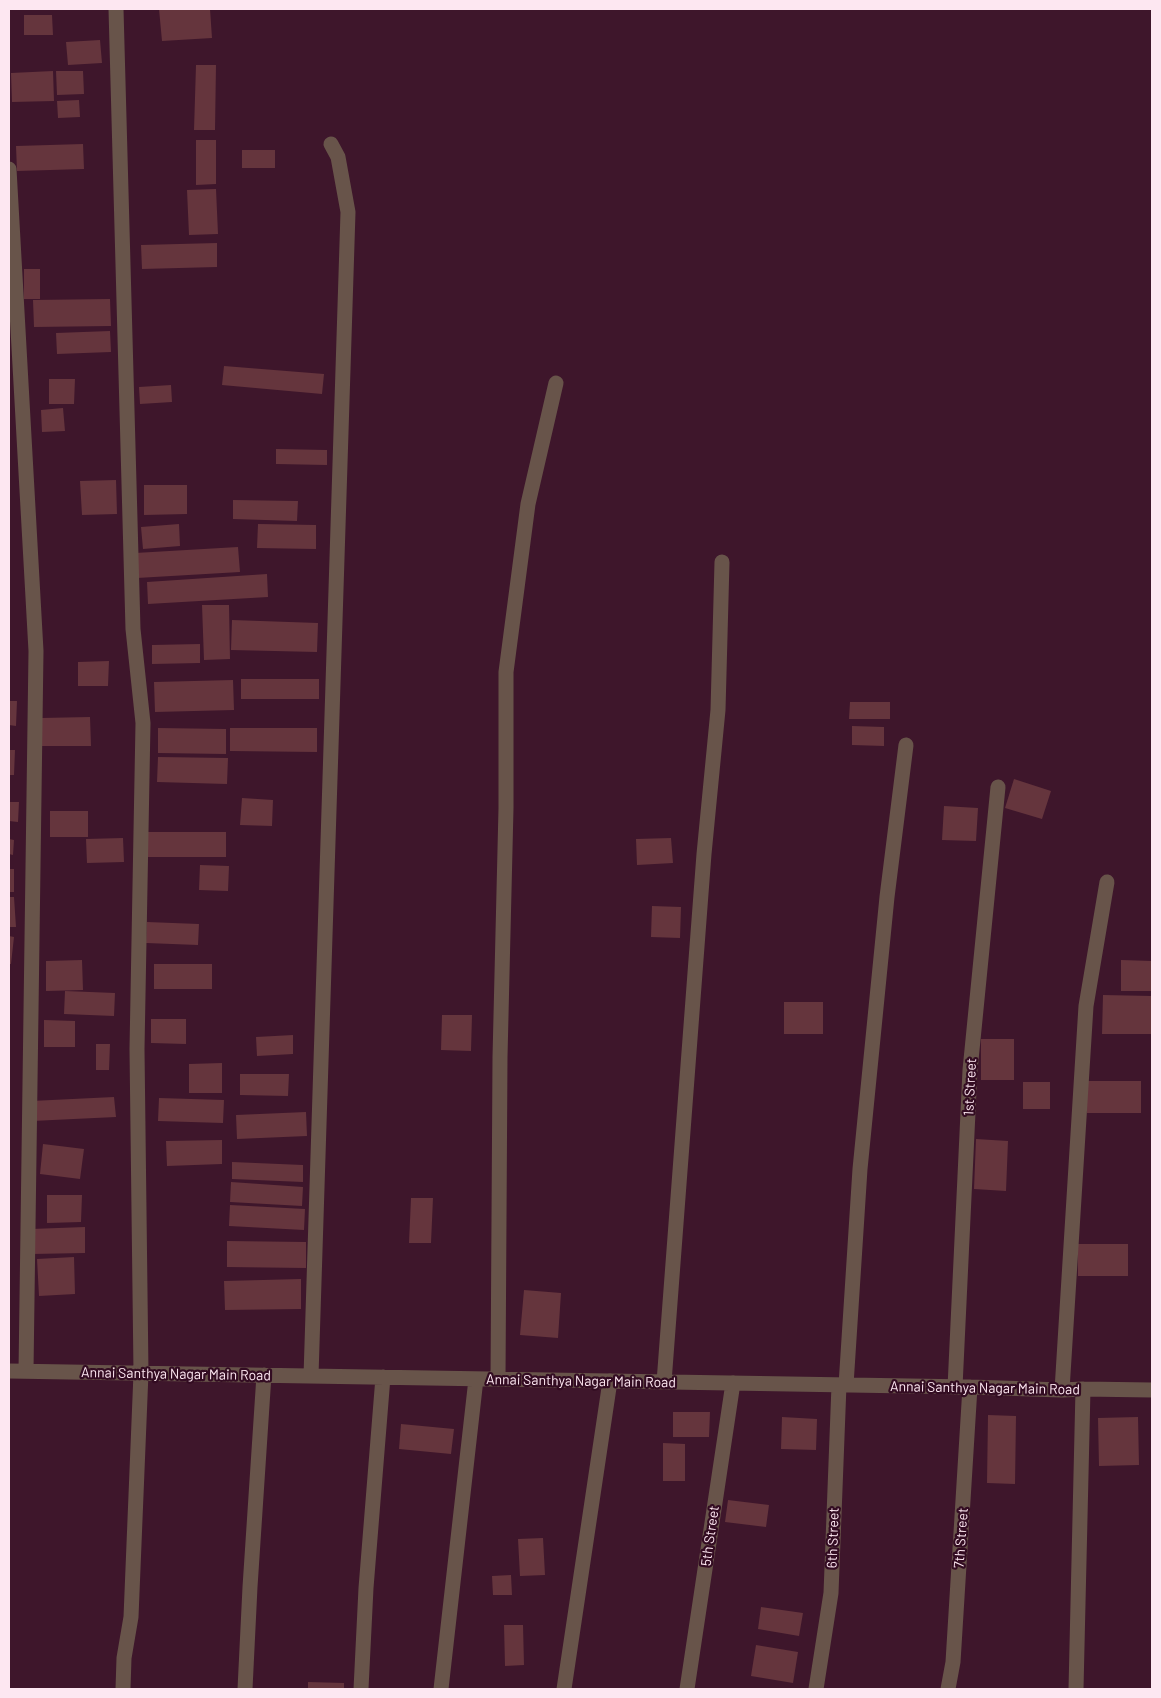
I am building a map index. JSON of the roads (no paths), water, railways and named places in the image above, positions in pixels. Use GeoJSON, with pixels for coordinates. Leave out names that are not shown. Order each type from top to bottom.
{"type":"FeatureCollection","features":[{"type":"Feature","properties":{"kind":"street"},"geometry":{"type":"LineString","coordinates":[[116,9],[133,629],[143,723],[137,1049],[141,1373],[131,1617],[124,1658],[123,1689]]}},
{"type":"Feature","properties":{"kind":"street"},"geometry":{"type":"LineString","coordinates":[[311,1376],[348,212],[338,157],[331,144]]}},
{"type":"Feature","properties":{"kind":"street"},"geometry":{"type":"LineString","coordinates":[[9,169],[36,651],[26,1371]]}},
{"type":"Feature","properties":{"kind":"street"},"geometry":{"type":"LineString","coordinates":[[498,1379],[500,1057],[506,808],[506,672],[528,504],[556,383]]}},
{"type":"Feature","properties":{"kind":"street"},"geometry":{"type":"LineString","coordinates":[[664,1382],[704,863],[718,710],[722,562]]}},
{"type":"Feature","properties":{"kind":"street","name":"6th Street"},"geometry":{"type":"LineString","coordinates":[[816,1689],[831,1594],[842,1385],[861,1159],[886,904],[906,745]]}},
{"type":"Feature","properties":{"kind":"street","name":"1st Street"},"geometry":{"type":"LineString","coordinates":[[963,1387],[970,1070],[998,787]]}},
{"type":"Feature","properties":{"kind":"street"},"geometry":{"type":"LineString","coordinates":[[1062,1390],[1086,1006],[1107,882]]}},
{"type":"Feature","properties":{"kind":"street","name":"Annai Santhya Nagar Main Road"},"geometry":{"type":"LineString","coordinates":[[9,1371],[1152,1390]]}},
{"type":"Feature","properties":{"kind":"street"},"geometry":{"type":"LineString","coordinates":[[245,1689],[264,1375]]}},
{"type":"Feature","properties":{"kind":"street"},"geometry":{"type":"LineString","coordinates":[[361,1689],[366,1588],[383,1377]]}},
{"type":"Feature","properties":{"kind":"street"},"geometry":{"type":"LineString","coordinates":[[441,1689],[476,1379]]}},
{"type":"Feature","properties":{"kind":"street"},"geometry":{"type":"LineString","coordinates":[[564,1689],[610,1381]]}},
{"type":"Feature","properties":{"kind":"street","name":"5th Street"},"geometry":{"type":"LineString","coordinates":[[687,1689],[733,1383]]}},
{"type":"Feature","properties":{"kind":"street","name":"7th Street"},"geometry":{"type":"LineString","coordinates":[[948,1689],[953,1662],[963,1387]]}},
{"type":"Feature","properties":{"kind":"street"},"geometry":{"type":"LineString","coordinates":[[1076,1689],[1083,1389]]}}]}
